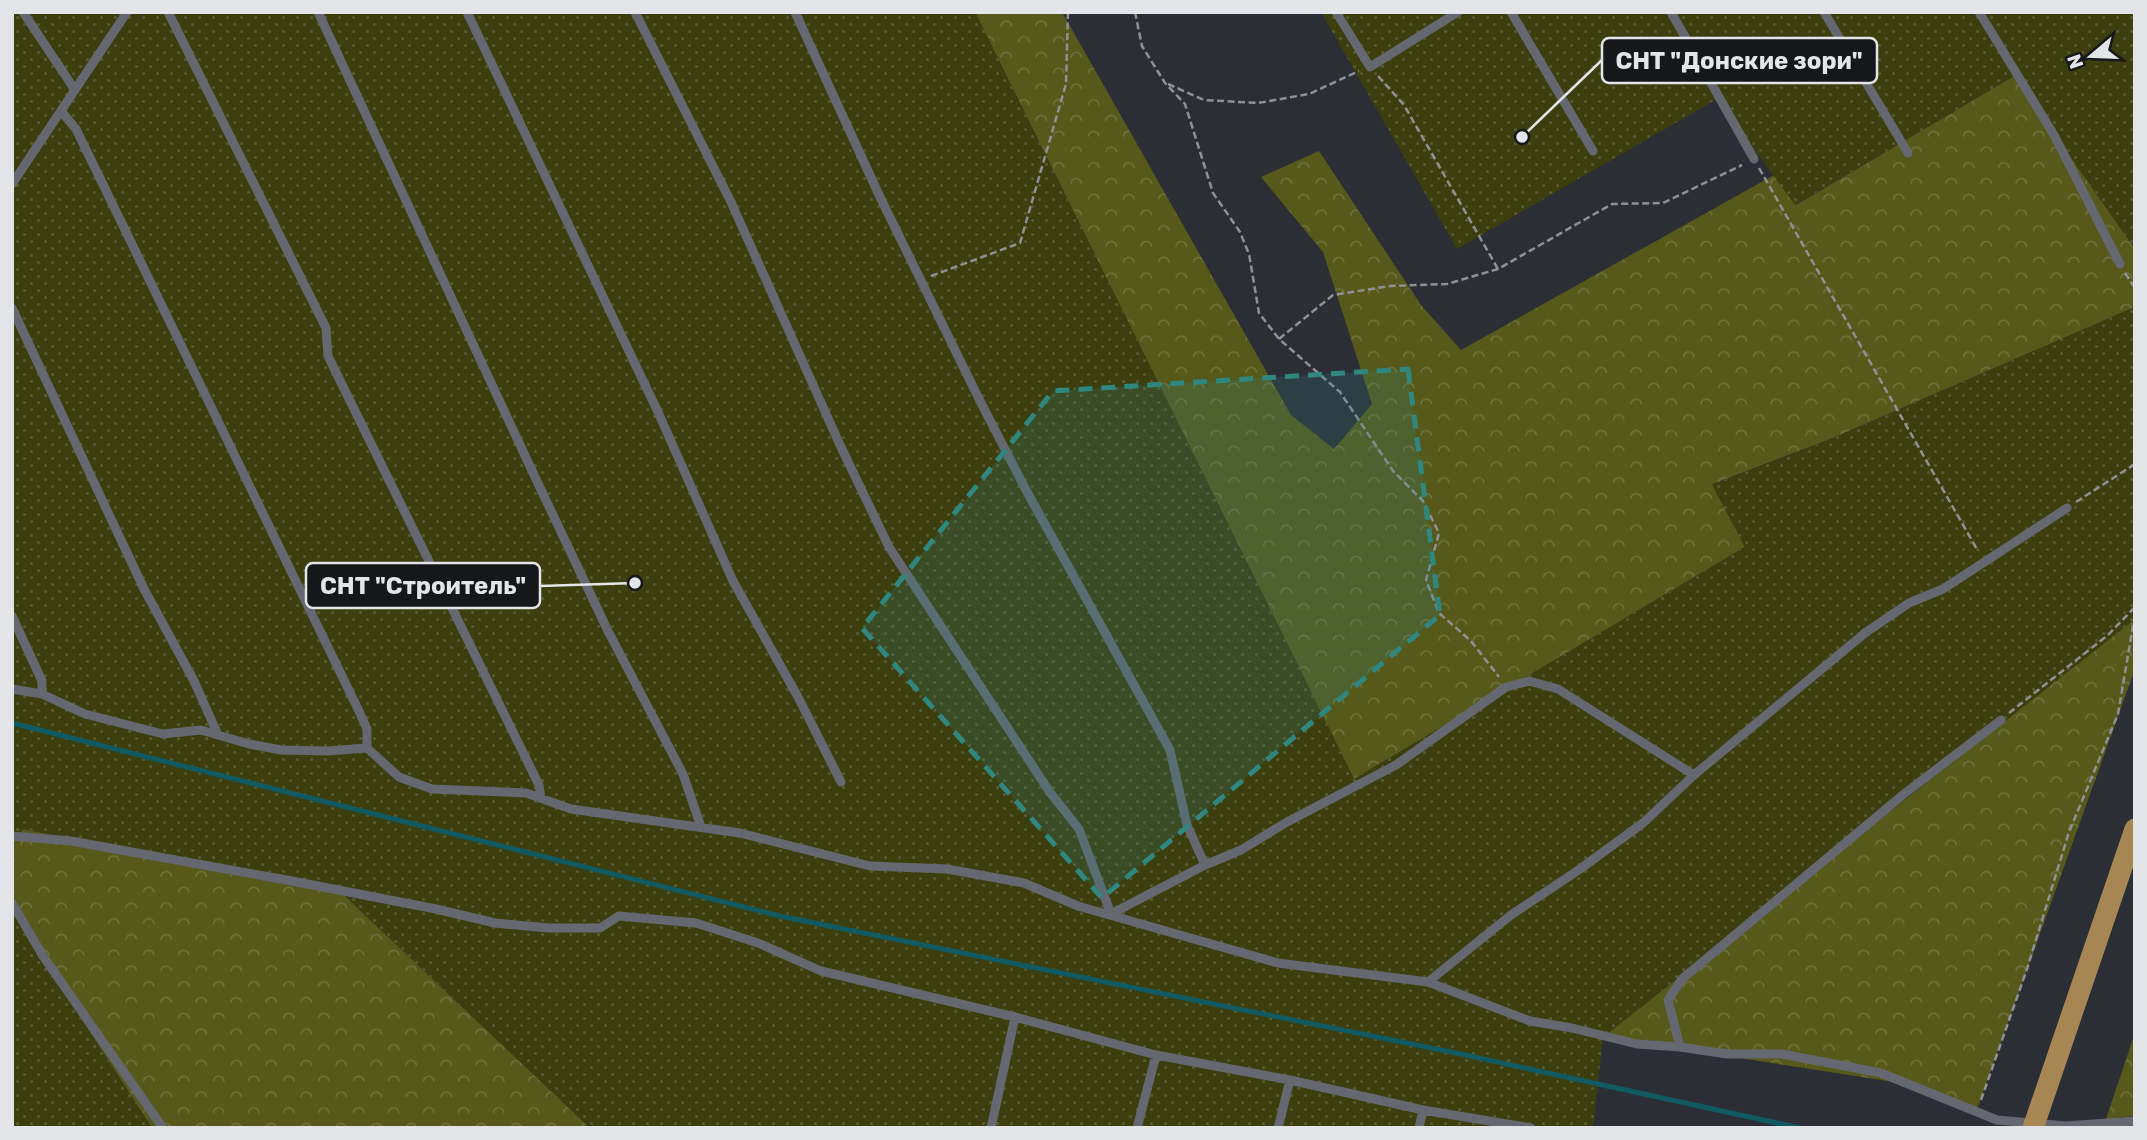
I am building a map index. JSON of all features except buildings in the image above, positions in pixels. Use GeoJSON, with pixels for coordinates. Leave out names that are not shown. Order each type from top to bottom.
{"type":"FeatureCollection","features":[{"type":"Feature","properties":{"kind":"main road"},"geometry":{"type":"LineString","coordinates":[[2033,1128],[2135,830]]}},
{"type":"Feature","properties":{"kind":"lane"},"geometry":{"type":"LineString","coordinates":[[23,12],[75,90]]}},
{"type":"Feature","properties":{"kind":"lane"},"geometry":{"type":"LineString","coordinates":[[14,176],[127,12]]}},
{"type":"Feature","properties":{"kind":"lane"},"geometry":{"type":"LineString","coordinates":[[168,12],[326,328],[328,356],[539,785],[541,798]]}},
{"type":"Feature","properties":{"kind":"lane"},"geometry":{"type":"LineString","coordinates":[[318,12],[540,489],[608,631],[682,774],[701,827]]}},
{"type":"Feature","properties":{"kind":"lane"},"geometry":{"type":"LineString","coordinates":[[467,12],[658,412],[733,581],[798,696],[841,782]]}},
{"type":"Feature","properties":{"kind":"lane"},"geometry":{"type":"LineString","coordinates":[[635,12],[731,202],[889,547],[1049,791],[1079,830],[1111,914]]}},
{"type":"Feature","properties":{"kind":"lane"},"geometry":{"type":"LineString","coordinates":[[795,12],[920,279],[1027,492],[1170,750],[1186,825],[1205,865]]}},
{"type":"Feature","properties":{"kind":"lane"},"geometry":{"type":"LineString","coordinates":[[1336,12],[1370,66],[1458,12]]}},
{"type":"Feature","properties":{"kind":"lane"},"geometry":{"type":"LineString","coordinates":[[1511,12],[1593,151]]}},
{"type":"Feature","properties":{"kind":"lane"},"geometry":{"type":"LineString","coordinates":[[1671,12],[1754,159]]}},
{"type":"Feature","properties":{"kind":"lane"},"geometry":{"type":"LineString","coordinates":[[1824,12],[1908,153]]}},
{"type":"Feature","properties":{"kind":"lane"},"geometry":{"type":"LineString","coordinates":[[1979,12],[2054,135],[2120,264]]}},
{"type":"Feature","properties":{"kind":"lane"},"geometry":{"type":"LineString","coordinates":[[61,111],[76,129],[358,709],[367,729],[368,748],[399,777],[432,789],[526,793],[571,809],[740,833],[870,866],[947,869],[1024,883],[1078,906],[1278,963],[1428,982],[1530,1021],[1637,1044],[1727,1054],[1782,1054],[1881,1073],[1997,1120],[2066,1126],[2135,1121]]}},
{"type":"Feature","properties":{"kind":"lane"},"geometry":{"type":"LineString","coordinates":[[12,308],[144,589],[194,681],[218,735]]}},
{"type":"Feature","properties":{"kind":"lane"},"geometry":{"type":"LineString","coordinates":[[1428,982],[1511,915],[1643,823],[1694,775],[1865,633],[1909,603],[1944,589],[2067,509]]}},
{"type":"Feature","properties":{"kind":"lane"},"geometry":{"type":"LineString","coordinates":[[12,616],[42,681],[42,694]]}},
{"type":"Feature","properties":{"kind":"lane"},"geometry":{"type":"LineString","coordinates":[[1111,914],[1205,865],[1241,850],[1287,822],[1396,765],[1506,687],[1529,681],[1558,689],[1694,775]]}},
{"type":"Feature","properties":{"kind":"lane"},"geometry":{"type":"LineString","coordinates":[[12,689],[42,694],[85,714],[163,734],[201,730],[281,750],[368,748]]}},
{"type":"Feature","properties":{"kind":"lane"},"geometry":{"type":"LineString","coordinates":[[1680,1047],[1668,1000],[1682,979],[1904,794],[2001,720]]}},
{"type":"Feature","properties":{"kind":"lane"},"geometry":{"type":"LineString","coordinates":[[12,836],[84,843],[331,888],[495,923],[549,928],[600,928],[619,916],[696,923],[758,943],[821,971],[1014,1017],[1156,1055],[1290,1080],[1423,1110],[1531,1128]]}},
{"type":"Feature","properties":{"kind":"lane"},"geometry":{"type":"LineString","coordinates":[[12,903],[43,956],[163,1128]]}},
{"type":"Feature","properties":{"kind":"lane"},"geometry":{"type":"LineString","coordinates":[[991,1128],[1014,1017]]}},
{"type":"Feature","properties":{"kind":"lane"},"geometry":{"type":"LineString","coordinates":[[1137,1128],[1156,1055]]}},
{"type":"Feature","properties":{"kind":"lane"},"geometry":{"type":"LineString","coordinates":[[1278,1128],[1290,1080]]}},
{"type":"Feature","properties":{"kind":"lane"},"geometry":{"type":"LineString","coordinates":[[1419,1128],[1423,1110]]}},
{"type":"Feature","properties":{"kind":"path"},"geometry":{"type":"LineString","coordinates":[[920,279],[1020,243],[1066,84],[1068,12]]}},
{"type":"Feature","properties":{"kind":"path"},"geometry":{"type":"LineString","coordinates":[[1135,12],[1142,47],[1165,83],[1185,104],[1213,192],[1240,232],[1250,254],[1259,313],[1279,339],[1340,392],[1393,471],[1423,501],[1439,533],[1426,580],[1438,613],[1471,641],[1506,687]]}},
{"type":"Feature","properties":{"kind":"path"},"geometry":{"type":"LineString","coordinates":[[1165,83],[1204,100],[1258,103],[1310,94],[1370,66],[1404,105],[1498,268]]}},
{"type":"Feature","properties":{"kind":"path"},"geometry":{"type":"LineString","coordinates":[[1279,339],[1333,295],[1390,286],[1447,284],[1498,268],[1612,204],[1664,203],[1754,159],[1984,562]]}},
{"type":"Feature","properties":{"kind":"path"},"geometry":{"type":"LineString","coordinates":[[2120,264],[2135,288]]}},
{"type":"Feature","properties":{"kind":"path"},"geometry":{"type":"LineString","coordinates":[[2067,509],[2135,464]]}},
{"type":"Feature","properties":{"kind":"path"},"geometry":{"type":"LineString","coordinates":[[2001,720],[2108,635],[2135,607]]}},
{"type":"Feature","properties":{"kind":"path"},"geometry":{"type":"LineString","coordinates":[[1976,1112],[2027,969],[2069,832],[2118,714],[2135,614]]}},
{"type":"Feature","properties":{"kind":"highlighted area"},"geometry":{"type":"Polygon","coordinates":[[[1408,369],[1440,615],[1102,898],[862,628],[1053,391],[1408,369]]]}},
{"type":"Feature","properties":{"kind":"green space"},"geometry":{"type":"Polygon","coordinates":[[[975,12],[1062,12],[1291,415],[1334,449],[1372,404],[1323,252],[1261,177],[1319,151],[1421,305],[1461,350],[1774,175],[1796,205],[2014,76],[2135,249],[2135,307],[1833,438],[1713,484],[1745,547],[1354,779],[975,12]]]}},
{"type":"Feature","properties":{"kind":"green space"},"geometry":{"type":"Polygon","coordinates":[[[2135,619],[2135,669],[1976,1112],[1907,1084],[1603,1037],[2135,619]]]}},
{"type":"Feature","properties":{"kind":"green space"},"geometry":{"type":"Polygon","coordinates":[[[24,829],[344,895],[590,1128],[152,1128],[12,912],[12,839],[24,829]]]}},
{"type":"Feature","properties":{"kind":"green space"},"geometry":{"type":"Polygon","coordinates":[[[2135,1033],[2135,1116],[2106,1119],[2135,1033]]]}},
{"type":"Feature","properties":{"kind":"shaded area"},"geometry":{"type":"Polygon","coordinates":[[[12,12],[975,12],[1354,779],[1745,547],[1712,485],[1834,438],[2135,307],[2135,619],[1603,1037],[1593,1128],[590,1128],[344,895],[24,829],[12,839],[12,12]]]}},
{"type":"Feature","properties":{"kind":"shaded area"},"geometry":{"type":"Polygon","coordinates":[[[1321,12],[2135,12],[2135,249],[2014,76],[1795,205],[1717,99],[1457,249],[1321,12]]]}},
{"type":"Feature","properties":{"kind":"shaded area"},"geometry":{"type":"Polygon","coordinates":[[[12,912],[152,1128],[12,1128],[12,912]]]}},
{"type":"Feature","properties":{"kind":"waterway"},"geometry":{"type":"LineString","coordinates":[[12,723],[780,916],[1456,1053],[1800,1128]]}},
{"type":"Feature","properties":{"kind":"place","name":"СНТ \"Донские зори\""},"geometry":{"type":"Point","coordinates":[1522,137]}},
{"type":"Feature","properties":{"kind":"place","name":"СНТ \"Строитель\""},"geometry":{"type":"Point","coordinates":[635,583]}}]}
